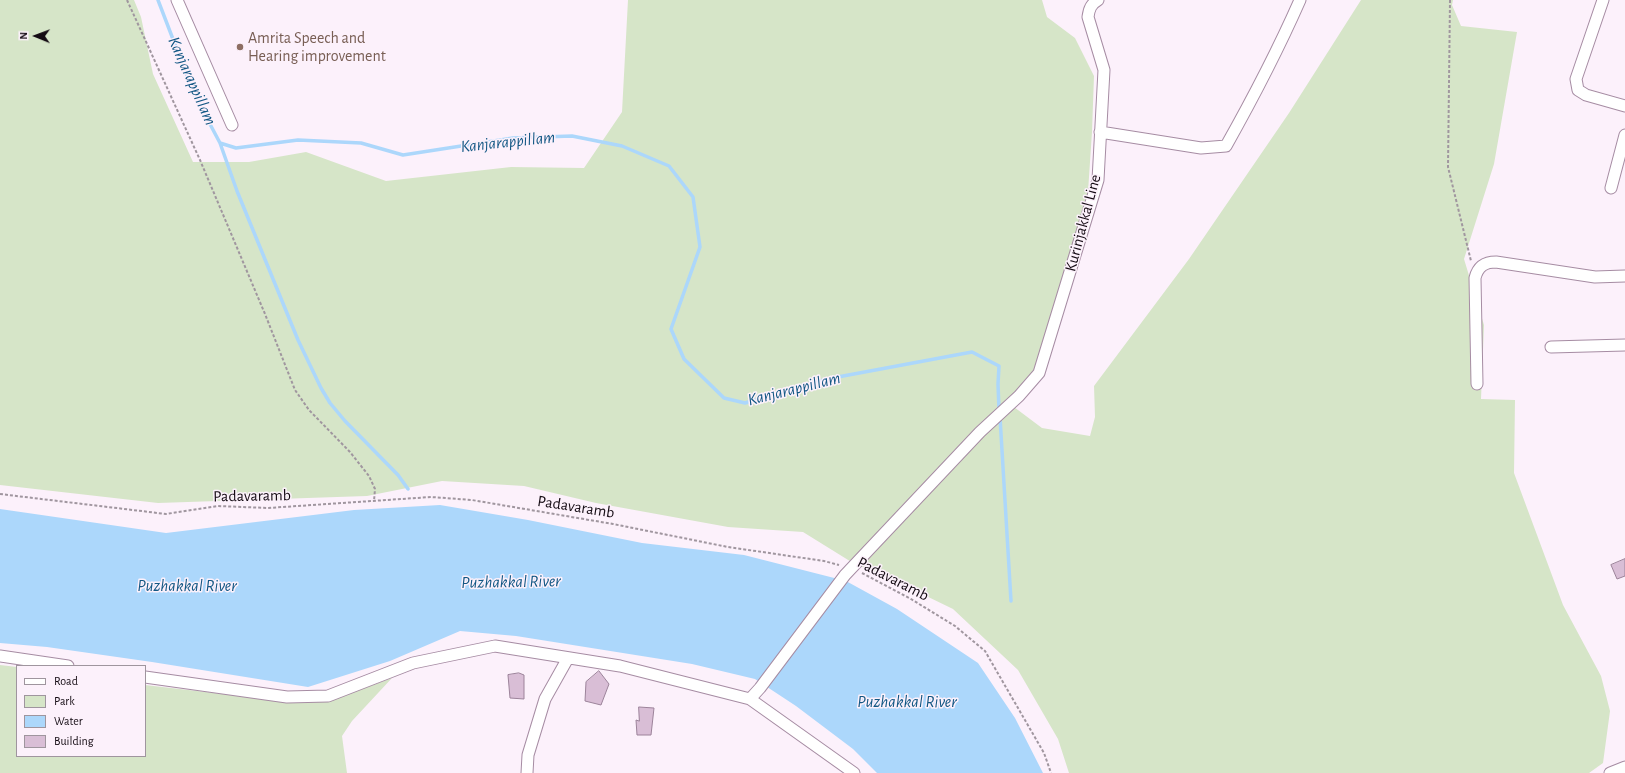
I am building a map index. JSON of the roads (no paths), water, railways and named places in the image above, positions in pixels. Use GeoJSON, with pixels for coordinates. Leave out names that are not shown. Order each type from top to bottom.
{"type":"FeatureCollection","features":[{"type":"Feature","properties":{"kind":"street"},"geometry":{"type":"LineString","coordinates":[[177,0],[232,125]]}},
{"type":"Feature","properties":{"kind":"street","name":"Kurinjakkal Line"},"geometry":{"type":"LineString","coordinates":[[750,699],[849,572],[989,423],[1019,396],[1039,373],[1098,180],[1104,70],[1088,17],[1089,9],[1094,2],[1098,0]]}},
{"type":"Feature","properties":{"kind":"street"},"geometry":{"type":"LineString","coordinates":[[1100,132],[1201,148],[1226,146],[1260,86],[1280,46],[1300,0]]}},
{"type":"Feature","properties":{"kind":"street"},"geometry":{"type":"LineString","coordinates":[[1603,0],[1576,79],[1576,85],[1578,90],[1586,95],[1625,106]]}},
{"type":"Feature","properties":{"kind":"street"},"geometry":{"type":"LineString","coordinates":[[1611,188],[1625,136]]}},
{"type":"Feature","properties":{"kind":"street"},"geometry":{"type":"LineString","coordinates":[[1477,384],[1475,278],[1477,270],[1481,266],[1488,262],[1496,262],[1595,277],[1625,276]]}},
{"type":"Feature","properties":{"kind":"street"},"geometry":{"type":"LineString","coordinates":[[1552,347],[1625,345]]}},
{"type":"Feature","properties":{"kind":"street"},"geometry":{"type":"LineString","coordinates":[[146,677],[287,697],[328,696],[413,663],[495,646],[620,666],[750,699],[854,773]]}},
{"type":"Feature","properties":{"kind":"street"},"geometry":{"type":"LineString","coordinates":[[0,656],[61,665]]}},
{"type":"Feature","properties":{"kind":"street"},"geometry":{"type":"LineString","coordinates":[[526,773],[528,755],[545,699],[568,658]]}},
{"type":"Feature","properties":{"kind":"street"},"geometry":{"type":"LineString","coordinates":[[1610,773],[1625,767]]}},
{"type":"Feature","properties":{"kind":"water","name":"Puzhakkal River"},"geometry":{"type":"Polygon","coordinates":[[[440,505],[528,520],[642,543],[744,555],[846,581],[897,609],[978,663],[1015,718],[1043,773],[877,773],[853,749],[796,706],[755,679],[692,664],[516,636],[460,631],[390,661],[308,687],[47,647],[0,643],[0,509],[166,533],[354,510],[440,505]]]}},
{"type":"Feature","properties":{"kind":"waterway","name":"Kanjarappillam"},"geometry":{"type":"LineString","coordinates":[[158,0],[194,94],[220,143],[236,148],[298,140],[361,143],[403,155],[513,138],[572,136],[622,146],[669,166],[693,197],[700,247],[671,329],[684,359],[724,398],[745,403],[827,379],[972,352],[999,366],[999,410]]}},
{"type":"Feature","properties":{"kind":"waterway"},"geometry":{"type":"LineString","coordinates":[[220,143],[237,191],[298,340],[321,388],[330,403],[345,421],[398,475],[408,489]]}},
{"type":"Feature","properties":{"kind":"waterway","name":"Kanjarappillam"},"geometry":{"type":"LineString","coordinates":[[1000,417],[1011,601]]}},
{"type":"Feature","properties":{"kind":"place","name":"Amrita Speech and Hearing improvement"},"geometry":{"type":"Point","coordinates":[240,47]}}]}
